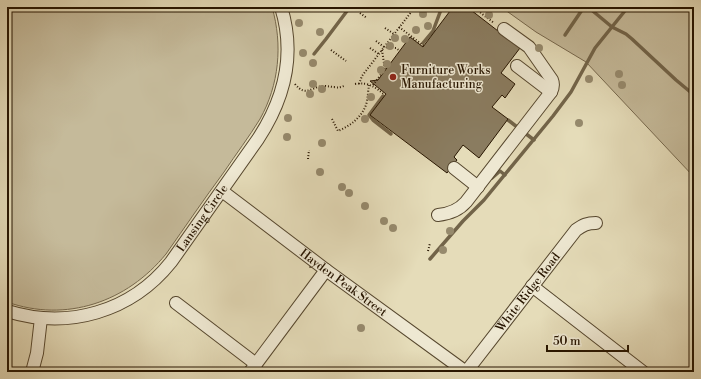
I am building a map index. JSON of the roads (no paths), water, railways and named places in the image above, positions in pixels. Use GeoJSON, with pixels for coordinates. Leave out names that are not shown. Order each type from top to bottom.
{"type":"FeatureCollection","features":[{"type":"Feature","properties":{"kind":"street","name":"Lansing Circle"},"geometry":{"type":"LineString","coordinates":[[7,311],[41,318],[71,318],[107,309],[127,300],[147,287],[160,275],[222,191],[269,122],[276,107],[282,90],[288,53],[287,32],[281,7]]}},
{"type":"Feature","properties":{"kind":"street"},"geometry":{"type":"LineString","coordinates":[[438,215],[460,208],[466,202],[553,88],[553,82],[529,47],[501,28]]}},
{"type":"Feature","properties":{"kind":"street"},"geometry":{"type":"LineString","coordinates":[[517,66],[551,92]]}},
{"type":"Feature","properties":{"kind":"street"},"geometry":{"type":"LineString","coordinates":[[454,168],[478,187]]}},
{"type":"Feature","properties":{"kind":"street","name":"Hayden Peak Street"},"geometry":{"type":"LineString","coordinates":[[222,191],[326,270],[466,372]]}},
{"type":"Feature","properties":{"kind":"street","name":"White Ridge Road"},"geometry":{"type":"LineString","coordinates":[[466,372],[576,230],[588,223],[596,222]]}},
{"type":"Feature","properties":{"kind":"street"},"geometry":{"type":"LineString","coordinates":[[176,303],[253,368],[326,270]]}},
{"type":"Feature","properties":{"kind":"street"},"geometry":{"type":"LineString","coordinates":[[532,286],[644,372]]}},
{"type":"Feature","properties":{"kind":"street"},"geometry":{"type":"LineString","coordinates":[[32,372],[37,353],[41,318]]}},
{"type":"Feature","properties":{"kind":"waterway"},"geometry":{"type":"LineString","coordinates":[[314,54],[350,7]]}},
{"type":"Feature","properties":{"kind":"waterway"},"geometry":{"type":"LineString","coordinates":[[423,43],[433,31],[442,7]]}},
{"type":"Feature","properties":{"kind":"waterway"},"geometry":{"type":"LineString","coordinates":[[565,35],[584,7]]}},
{"type":"Feature","properties":{"kind":"waterway"},"geometry":{"type":"LineString","coordinates":[[588,7],[612,27],[626,34],[694,95]]}},
{"type":"Feature","properties":{"kind":"waterway"},"geometry":{"type":"LineString","coordinates":[[430,259],[463,221],[484,200],[553,116],[571,92],[595,48],[628,7]]}},
{"type":"Feature","properties":{"kind":"waterway"},"geometry":{"type":"LineString","coordinates":[[383,96],[369,115],[391,134]]}},
{"type":"Feature","properties":{"kind":"waterway"},"geometry":{"type":"LineString","coordinates":[[508,120],[534,140]]}},
{"type":"Feature","properties":{"kind":"waterway"},"geometry":{"type":"LineString","coordinates":[[492,178],[500,171],[505,175]]}},
{"type":"Feature","properties":{"kind":"place","name":"Furniture Works Manufacturing"},"geometry":{"type":"Point","coordinates":[393,77]}}]}
